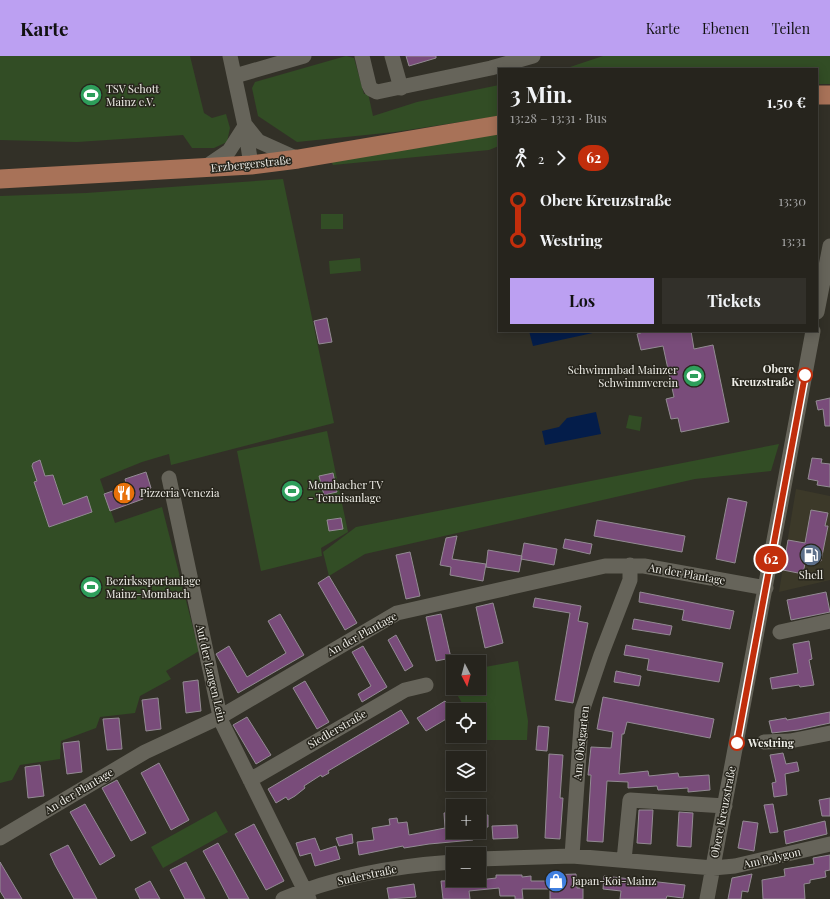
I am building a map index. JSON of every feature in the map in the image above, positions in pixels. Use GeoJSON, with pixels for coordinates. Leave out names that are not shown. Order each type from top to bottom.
{"type":"FeatureCollection","features":[{"type":"Feature","properties":{"kind":"main road"},"geometry":{"type":"LineString","coordinates":[[818,95],[830,95]]}},
{"type":"Feature","properties":{"kind":"main road","name":"Erzbergerstraße"},"geometry":{"type":"LineString","coordinates":[[0,179],[203,169],[251,165],[298,159],[498,125]]}},
{"type":"Feature","properties":{"kind":"street"},"geometry":{"type":"LineString","coordinates":[[230,56],[245,126],[251,165]]}},
{"type":"Feature","properties":{"kind":"street"},"geometry":{"type":"LineString","coordinates":[[235,76],[304,56]]}},
{"type":"Feature","properties":{"kind":"street"},"geometry":{"type":"LineString","coordinates":[[362,56],[371,89],[377,92],[491,68],[533,56]]}},
{"type":"Feature","properties":{"kind":"street"},"geometry":{"type":"LineString","coordinates":[[392,56],[401,88]]}},
{"type":"Feature","properties":{"kind":"street"},"geometry":{"type":"LineString","coordinates":[[818,96],[830,106]]}},
{"type":"Feature","properties":{"kind":"street"},"geometry":{"type":"LineString","coordinates":[[245,126],[258,141],[267,147],[298,159]]}},
{"type":"Feature","properties":{"kind":"street"},"geometry":{"type":"LineString","coordinates":[[203,169],[230,152],[245,126]]}},
{"type":"Feature","properties":{"kind":"street"},"geometry":{"type":"LineString","coordinates":[[818,307],[830,246]]}},
{"type":"Feature","properties":{"kind":"street","name":"Obere Kreuzstraße"},"geometry":{"type":"LineString","coordinates":[[707,899],[813,332]]}},
{"type":"Feature","properties":{"kind":"street","name":"Auf der Langen Lein"},"geometry":{"type":"LineString","coordinates":[[169,478],[220,717],[306,895]]}},
{"type":"Feature","properties":{"kind":"street","name":"An der Plantage"},"geometry":{"type":"LineString","coordinates":[[0,838],[145,752],[220,717],[397,613],[605,566],[630,565],[766,588]]}},
{"type":"Feature","properties":{"kind":"street","name":"Am Obstgarten"},"geometry":{"type":"LineString","coordinates":[[572,856],[582,711],[601,655],[630,580],[630,565]]}},
{"type":"Feature","properties":{"kind":"street"},"geometry":{"type":"LineString","coordinates":[[780,632],[830,621]]}},
{"type":"Feature","properties":{"kind":"street","name":"Siedlerstraße"},"geometry":{"type":"LineString","coordinates":[[250,780],[405,690],[426,685]]}},
{"type":"Feature","properties":{"kind":"street"},"geometry":{"type":"LineString","coordinates":[[764,742],[790,741],[830,733]]}},
{"type":"Feature","properties":{"kind":"street"},"geometry":{"type":"LineString","coordinates":[[624,860],[630,800],[724,806]]}},
{"type":"Feature","properties":{"kind":"street","name":"Am Polygon"},"geometry":{"type":"LineString","coordinates":[[713,868],[734,866],[830,844]]}},
{"type":"Feature","properties":{"kind":"street"},"geometry":{"type":"LineString","coordinates":[[486,859],[572,856],[713,868]]}},
{"type":"Feature","properties":{"kind":"street","name":"Suderstraße"},"geometry":{"type":"LineString","coordinates":[[283,899],[306,895],[372,872],[413,865],[446,863]]}},
{"type":"Feature","properties":{"kind":"shaded area","name":"Shell"},"geometry":{"type":"Polygon","coordinates":[[[796,489],[830,496],[830,580],[779,592],[796,489]]]}},
{"type":"Feature","properties":{"kind":"green space","name":"TSV Schott Mainz e.V."},"geometry":{"type":"Polygon","coordinates":[[[0,56],[190,56],[204,113],[212,118],[226,114],[230,128],[227,142],[214,148],[192,148],[183,135],[77,142],[0,140],[0,56]]]}},
{"type":"Feature","properties":{"kind":"green space"},"geometry":{"type":"Polygon","coordinates":[[[346,56],[354,58],[364,94],[368,93],[373,116],[417,102],[498,85],[498,116],[395,132],[297,142],[258,116],[252,88],[255,82],[346,56]]]}},
{"type":"Feature","properties":{"kind":"green space"},"geometry":{"type":"Polygon","coordinates":[[[603,56],[830,56],[830,84],[818,84],[818,68],[567,68],[603,56]]]}},
{"type":"Feature","properties":{"kind":"green space"},"geometry":{"type":"Polygon","coordinates":[[[498,131],[498,146],[489,150],[333,165],[331,161],[498,131]]]}},
{"type":"Feature","properties":{"kind":"green space"},"geometry":{"type":"Polygon","coordinates":[[[283,179],[334,423],[171,465],[169,454],[142,462],[100,479],[115,523],[162,507],[199,651],[166,671],[171,679],[140,696],[135,713],[100,717],[96,728],[61,741],[60,759],[20,765],[12,780],[0,783],[0,196],[86,193],[283,179]]]}},
{"type":"Feature","properties":{"kind":"green space"},"geometry":{"type":"Polygon","coordinates":[[[321,214],[343,214],[343,229],[321,229],[321,214]]]}},
{"type":"Feature","properties":{"kind":"green space"},"geometry":{"type":"Polygon","coordinates":[[[360,258],[361,271],[330,274],[329,261],[360,258]]]}},
{"type":"Feature","properties":{"kind":"green space"},"geometry":{"type":"Polygon","coordinates":[[[629,415],[642,417],[640,431],[626,428],[629,415]]]}},
{"type":"Feature","properties":{"kind":"green space","name":"Mombacher TV - Tennisanlage"},"geometry":{"type":"Polygon","coordinates":[[[327,431],[348,532],[321,548],[322,556],[261,571],[237,451],[327,431]]]}},
{"type":"Feature","properties":{"kind":"green space"},"geometry":{"type":"Polygon","coordinates":[[[779,444],[771,471],[695,479],[365,554],[329,576],[323,552],[356,527],[779,444]]]}},
{"type":"Feature","properties":{"kind":"green space"},"geometry":{"type":"Polygon","coordinates":[[[518,661],[528,721],[527,740],[486,740],[486,703],[462,703],[457,695],[486,695],[486,667],[518,661]]]}},
{"type":"Feature","properties":{"kind":"green space"},"geometry":{"type":"Polygon","coordinates":[[[216,811],[228,832],[163,868],[151,847],[216,811]]]}},
{"type":"Feature","properties":{"kind":"water"},"geometry":{"type":"Polygon","coordinates":[[[529,332],[597,332],[533,346],[529,332]]]}},
{"type":"Feature","properties":{"kind":"water"},"geometry":{"type":"Polygon","coordinates":[[[596,412],[601,434],[545,445],[542,431],[559,427],[567,418],[596,412]]]}},
{"type":"Feature","properties":{"kind":"building"},"geometry":{"type":"Polygon","coordinates":[[[406,56],[436,56],[436,58],[409,66],[406,56]]]}},
{"type":"Feature","properties":{"kind":"building"},"geometry":{"type":"Polygon","coordinates":[[[327,318],[332,342],[319,344],[314,321],[327,318]]]}},
{"type":"Feature","properties":{"kind":"building","name":"Schwimmbad Mainzer Schwimmverein"},"geometry":{"type":"Polygon","coordinates":[[[691,332],[694,349],[713,345],[729,422],[681,432],[678,418],[671,419],[666,399],[674,397],[663,346],[641,350],[637,334],[691,332]]]}},
{"type":"Feature","properties":{"kind":"building"},"geometry":{"type":"Polygon","coordinates":[[[830,398],[830,426],[825,426],[823,409],[818,410],[816,401],[830,398]]]}},
{"type":"Feature","properties":{"kind":"building"},"geometry":{"type":"Polygon","coordinates":[[[812,458],[822,459],[821,463],[830,464],[830,487],[817,485],[818,481],[808,479],[812,458]]]}},
{"type":"Feature","properties":{"kind":"building"},"geometry":{"type":"Polygon","coordinates":[[[40,460],[45,476],[53,475],[63,505],[87,496],[92,512],[49,527],[34,482],[37,481],[32,466],[33,463],[40,460]]]}},
{"type":"Feature","properties":{"kind":"building","name":"Pizzeria Venezia"},"geometry":{"type":"Polygon","coordinates":[[[146,472],[151,488],[140,492],[143,499],[110,511],[104,494],[127,486],[125,479],[146,472]]]}},
{"type":"Feature","properties":{"kind":"building"},"geometry":{"type":"Polygon","coordinates":[[[333,473],[337,492],[324,495],[319,476],[333,473]]]}},
{"type":"Feature","properties":{"kind":"building"},"geometry":{"type":"Polygon","coordinates":[[[728,498],[747,502],[735,563],[716,559],[728,498]]]}},
{"type":"Feature","properties":{"kind":"building"},"geometry":{"type":"Polygon","coordinates":[[[811,510],[828,513],[825,526],[828,526],[821,561],[806,558],[803,574],[783,570],[788,540],[805,543],[811,510]]]}},
{"type":"Feature","properties":{"kind":"building"},"geometry":{"type":"Polygon","coordinates":[[[341,518],[343,529],[329,531],[327,520],[341,518]]]}},
{"type":"Feature","properties":{"kind":"building"},"geometry":{"type":"Polygon","coordinates":[[[597,520],[685,536],[682,552],[594,536],[597,520]]]}},
{"type":"Feature","properties":{"kind":"building"},"geometry":{"type":"Polygon","coordinates":[[[457,536],[452,559],[486,564],[483,581],[450,575],[451,567],[440,565],[446,538],[457,536]]]}},
{"type":"Feature","properties":{"kind":"building"},"geometry":{"type":"Polygon","coordinates":[[[565,539],[592,544],[590,554],[563,548],[565,539]]]}},
{"type":"Feature","properties":{"kind":"building"},"geometry":{"type":"Polygon","coordinates":[[[524,543],[557,549],[554,565],[521,559],[524,543]]]}},
{"type":"Feature","properties":{"kind":"building"},"geometry":{"type":"Polygon","coordinates":[[[488,550],[522,556],[519,572],[486,567],[488,550]]]}},
{"type":"Feature","properties":{"kind":"building"},"geometry":{"type":"Polygon","coordinates":[[[410,552],[420,596],[406,599],[396,555],[410,552]]]}},
{"type":"Feature","properties":{"kind":"building"},"geometry":{"type":"Polygon","coordinates":[[[329,576],[357,623],[345,630],[318,583],[329,576]]]}},
{"type":"Feature","properties":{"kind":"building"},"geometry":{"type":"Polygon","coordinates":[[[640,592],[734,611],[730,629],[682,620],[684,610],[639,602],[640,592]]]}},
{"type":"Feature","properties":{"kind":"building"},"geometry":{"type":"Polygon","coordinates":[[[826,592],[830,612],[791,620],[787,600],[826,592]]]}},
{"type":"Feature","properties":{"kind":"building"},"geometry":{"type":"Polygon","coordinates":[[[535,598],[581,606],[578,621],[588,623],[573,703],[555,700],[570,613],[533,607],[535,598]]]}},
{"type":"Feature","properties":{"kind":"building"},"geometry":{"type":"Polygon","coordinates":[[[493,603],[503,643],[485,648],[476,607],[493,603]]]}},
{"type":"Feature","properties":{"kind":"building"},"geometry":{"type":"Polygon","coordinates":[[[280,614],[304,655],[238,693],[216,654],[229,646],[247,677],[286,653],[268,621],[280,614]]]}},
{"type":"Feature","properties":{"kind":"building"},"geometry":{"type":"Polygon","coordinates":[[[441,614],[450,655],[446,655],[446,659],[436,661],[426,617],[441,614]]]}},
{"type":"Feature","properties":{"kind":"building"},"geometry":{"type":"Polygon","coordinates":[[[634,619],[672,626],[670,635],[632,629],[634,619]]]}},
{"type":"Feature","properties":{"kind":"building"},"geometry":{"type":"Polygon","coordinates":[[[396,635],[413,666],[405,671],[388,640],[396,635]]]}},
{"type":"Feature","properties":{"kind":"building"},"geometry":{"type":"Polygon","coordinates":[[[809,641],[812,659],[809,660],[814,685],[800,687],[799,685],[772,689],[770,678],[798,673],[793,644],[809,641]]]}},
{"type":"Feature","properties":{"kind":"building"},"geometry":{"type":"Polygon","coordinates":[[[626,645],[723,663],[719,682],[647,670],[649,659],[624,655],[626,645]]]}},
{"type":"Feature","properties":{"kind":"building"},"geometry":{"type":"Polygon","coordinates":[[[363,646],[387,687],[362,702],[358,694],[371,686],[352,652],[363,646]]]}},
{"type":"Feature","properties":{"kind":"building"},"geometry":{"type":"Polygon","coordinates":[[[616,671],[641,676],[639,686],[614,682],[616,671]]]}},
{"type":"Feature","properties":{"kind":"building"},"geometry":{"type":"Polygon","coordinates":[[[198,680],[201,711],[186,713],[183,682],[198,680]]]}},
{"type":"Feature","properties":{"kind":"building"},"geometry":{"type":"Polygon","coordinates":[[[305,681],[329,722],[317,729],[293,688],[305,681]]]}},
{"type":"Feature","properties":{"kind":"building"},"geometry":{"type":"Polygon","coordinates":[[[603,697],[714,719],[710,738],[627,722],[624,734],[622,734],[619,774],[648,771],[649,776],[678,773],[679,777],[709,775],[710,790],[688,792],[688,788],[658,790],[657,786],[628,788],[628,782],[607,781],[603,842],[587,841],[591,775],[588,775],[591,747],[611,748],[613,732],[597,729],[603,697]]]}},
{"type":"Feature","properties":{"kind":"building"},"geometry":{"type":"Polygon","coordinates":[[[158,698],[161,729],[146,731],[142,700],[158,698]]]}},
{"type":"Feature","properties":{"kind":"building"},"geometry":{"type":"Polygon","coordinates":[[[445,701],[446,703],[446,719],[426,731],[417,718],[445,701]]]}},
{"type":"Feature","properties":{"kind":"building"},"geometry":{"type":"Polygon","coordinates":[[[401,710],[409,723],[328,771],[329,773],[322,777],[321,775],[304,786],[305,788],[295,796],[288,800],[286,797],[276,803],[268,789],[401,710]]]}},
{"type":"Feature","properties":{"kind":"building"},"geometry":{"type":"Polygon","coordinates":[[[830,712],[830,723],[798,730],[772,733],[769,721],[786,718],[787,720],[830,712]]]}},
{"type":"Feature","properties":{"kind":"building"},"geometry":{"type":"Polygon","coordinates":[[[247,717],[271,755],[256,764],[233,725],[247,717]]]}},
{"type":"Feature","properties":{"kind":"building"},"geometry":{"type":"Polygon","coordinates":[[[119,718],[122,749],[107,750],[103,719],[119,718]]]}},
{"type":"Feature","properties":{"kind":"building"},"geometry":{"type":"Polygon","coordinates":[[[538,726],[549,727],[547,751],[536,750],[538,726]]]}},
{"type":"Feature","properties":{"kind":"building"},"geometry":{"type":"Polygon","coordinates":[[[79,741],[82,772],[67,774],[63,743],[79,741]]]}},
{"type":"Feature","properties":{"kind":"building"},"geometry":{"type":"Polygon","coordinates":[[[783,753],[786,764],[797,762],[799,771],[785,774],[787,795],[774,797],[772,783],[776,782],[770,755],[783,753]]]}},
{"type":"Feature","properties":{"kind":"building"},"geometry":{"type":"Polygon","coordinates":[[[549,754],[563,755],[560,798],[563,798],[560,839],[545,838],[549,754]]]}},
{"type":"Feature","properties":{"kind":"building"},"geometry":{"type":"Polygon","coordinates":[[[159,763],[189,820],[171,830],[141,773],[159,763]]]}},
{"type":"Feature","properties":{"kind":"building"},"geometry":{"type":"Polygon","coordinates":[[[40,765],[44,796],[28,798],[25,767],[40,765]]]}},
{"type":"Feature","properties":{"kind":"building"},"geometry":{"type":"Polygon","coordinates":[[[117,780],[146,833],[131,841],[102,788],[117,780]]]}},
{"type":"Feature","properties":{"kind":"building"},"geometry":{"type":"Polygon","coordinates":[[[830,798],[830,816],[822,816],[819,800],[830,798]]]}},
{"type":"Feature","properties":{"kind":"building"},"geometry":{"type":"Polygon","coordinates":[[[85,804],[115,856],[100,865],[70,812],[85,804]]]}},
{"type":"Feature","properties":{"kind":"building"},"geometry":{"type":"Polygon","coordinates":[[[773,804],[778,832],[770,833],[764,805],[773,804]]]}},
{"type":"Feature","properties":{"kind":"building"},"geometry":{"type":"Polygon","coordinates":[[[639,810],[653,810],[651,844],[637,843],[639,810]]]}},
{"type":"Feature","properties":{"kind":"building"},"geometry":{"type":"Polygon","coordinates":[[[679,812],[693,813],[691,847],[677,846],[679,812]]]}},
{"type":"Feature","properties":{"kind":"building"},"geometry":{"type":"Polygon","coordinates":[[[444,813],[446,813],[446,839],[473,840],[404,848],[403,846],[359,855],[357,842],[374,840],[372,828],[390,825],[389,819],[397,818],[398,823],[407,822],[409,835],[445,828],[444,813]]]}},
{"type":"Feature","properties":{"kind":"building"},"geometry":{"type":"Polygon","coordinates":[[[486,815],[488,815],[488,827],[486,827],[486,815]]]}},
{"type":"Feature","properties":{"kind":"building"},"geometry":{"type":"Polygon","coordinates":[[[743,821],[758,823],[754,851],[738,848],[743,821]]]}},
{"type":"Feature","properties":{"kind":"building"},"geometry":{"type":"Polygon","coordinates":[[[825,821],[827,834],[786,844],[784,831],[825,821]]]}},
{"type":"Feature","properties":{"kind":"building"},"geometry":{"type":"Polygon","coordinates":[[[254,824],[284,881],[266,890],[235,834],[254,824]]]}},
{"type":"Feature","properties":{"kind":"building"},"geometry":{"type":"Polygon","coordinates":[[[517,825],[518,838],[493,839],[492,826],[517,825]]]}},
{"type":"Feature","properties":{"kind":"building"},"geometry":{"type":"Polygon","coordinates":[[[352,834],[353,843],[339,846],[336,838],[352,834]]]}},
{"type":"Feature","properties":{"kind":"building"},"geometry":{"type":"Polygon","coordinates":[[[315,838],[320,851],[336,846],[340,859],[315,866],[311,853],[300,856],[296,843],[315,838]]]}},
{"type":"Feature","properties":{"kind":"building"},"geometry":{"type":"Polygon","coordinates":[[[218,843],[249,899],[229,899],[203,851],[218,843]]]}},
{"type":"Feature","properties":{"kind":"building"},"geometry":{"type":"Polygon","coordinates":[[[68,845],[97,899],[74,899],[55,865],[50,854],[68,845]]]}},
{"type":"Feature","properties":{"kind":"building"},"geometry":{"type":"Polygon","coordinates":[[[830,855],[830,870],[825,871],[826,877],[810,880],[810,883],[804,884],[805,899],[763,899],[762,880],[785,876],[784,869],[814,864],[813,858],[830,855]]]}},
{"type":"Feature","properties":{"kind":"building"},"geometry":{"type":"Polygon","coordinates":[[[0,862],[22,899],[5,899],[0,891],[0,862]]]}},
{"type":"Feature","properties":{"kind":"building"},"geometry":{"type":"Polygon","coordinates":[[[186,862],[205,899],[185,899],[170,870],[186,862]]]}},
{"type":"Feature","properties":{"kind":"building"},"geometry":{"type":"Polygon","coordinates":[[[576,874],[577,888],[583,888],[583,899],[550,899],[550,889],[522,889],[523,899],[515,899],[515,896],[500,896],[499,888],[469,891],[470,899],[443,899],[441,881],[446,881],[446,887],[486,887],[486,879],[496,878],[496,875],[522,875],[522,877],[531,876],[531,881],[550,881],[550,875],[576,874]]]}},
{"type":"Feature","properties":{"kind":"building"},"geometry":{"type":"Polygon","coordinates":[[[752,874],[748,892],[742,891],[741,899],[728,899],[732,878],[752,874]]]}},
{"type":"Feature","properties":{"kind":"building"},"geometry":{"type":"Polygon","coordinates":[[[604,876],[685,885],[683,898],[667,896],[666,899],[620,899],[621,891],[603,889],[604,876]]]}},
{"type":"Feature","properties":{"kind":"building"},"geometry":{"type":"Polygon","coordinates":[[[150,881],[160,899],[140,899],[135,889],[150,881]]]}},
{"type":"Feature","properties":{"kind":"building"},"geometry":{"type":"Polygon","coordinates":[[[414,884],[416,897],[389,899],[387,888],[414,884]]]}},
{"type":"Feature","properties":{"kind":"bus line","name":"62"},"geometry":{"type":"LineString","coordinates":[[737,743],[805,375]]}},
{"type":"Feature","properties":{"kind":"place","name":"TSV Schott Mainz e.V."},"geometry":{"type":"Point","coordinates":[91,95]}},
{"type":"Feature","properties":{"kind":"place","name":"Obere Kreuzstraße"},"geometry":{"type":"Point","coordinates":[805,375]}},
{"type":"Feature","properties":{"kind":"place","name":"Schwimmbad Mainzer Schwimmverein"},"geometry":{"type":"Point","coordinates":[694,376]}},
{"type":"Feature","properties":{"kind":"place","name":"Mombacher TV - Tennisanlage"},"geometry":{"type":"Point","coordinates":[292,491]}},
{"type":"Feature","properties":{"kind":"place","name":"Pizzeria Venezia"},"geometry":{"type":"Point","coordinates":[124,493]}},
{"type":"Feature","properties":{"kind":"place","name":"Shell"},"geometry":{"type":"Point","coordinates":[811,555]}},
{"type":"Feature","properties":{"kind":"place","name":"Bezirkssportanlage Mainz-Mombach"},"geometry":{"type":"Point","coordinates":[91,587]}},
{"type":"Feature","properties":{"kind":"place","name":"Westring"},"geometry":{"type":"Point","coordinates":[737,743]}},
{"type":"Feature","properties":{"kind":"place","name":"Japan-Koi-Mainz"},"geometry":{"type":"Point","coordinates":[556,881]}}]}
